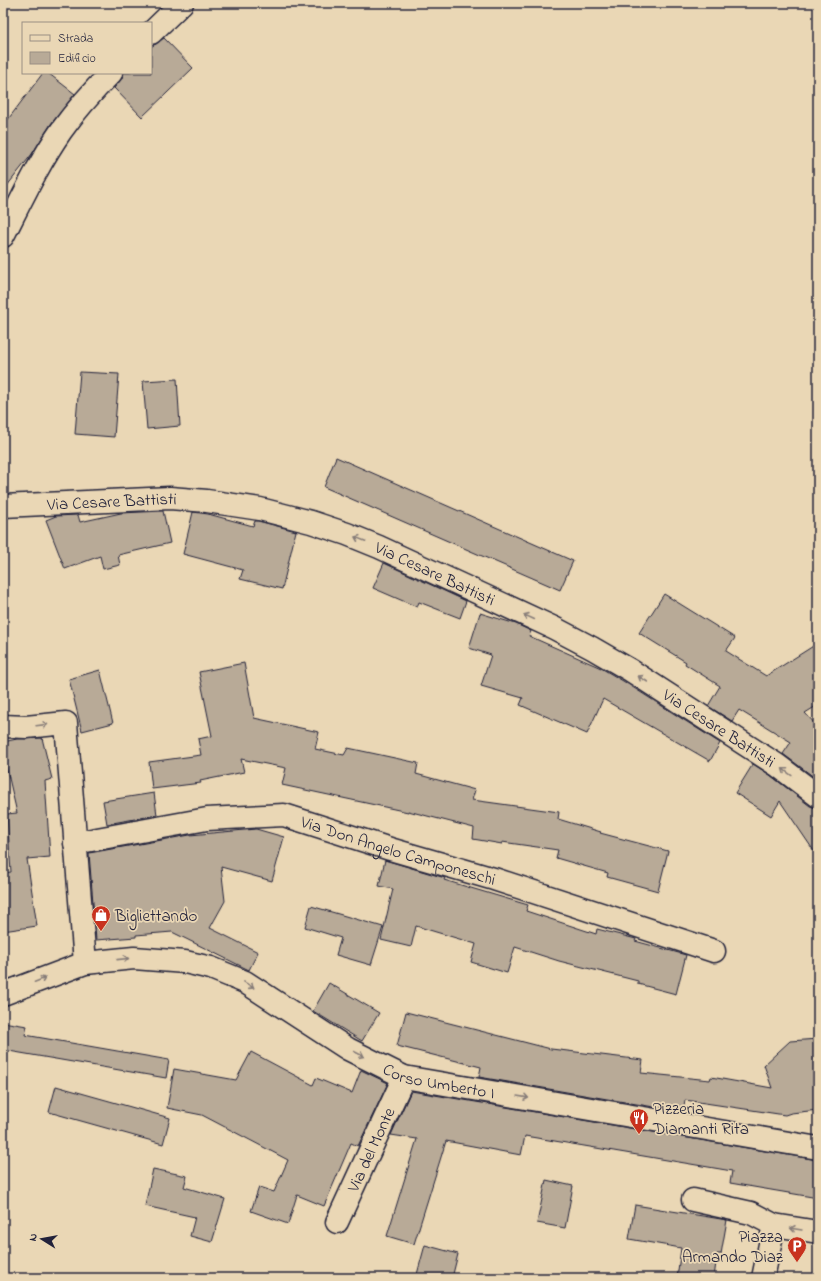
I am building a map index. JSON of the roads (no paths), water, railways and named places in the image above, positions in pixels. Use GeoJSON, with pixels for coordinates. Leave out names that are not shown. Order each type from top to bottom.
{"type":"FeatureCollection","features":[{"type":"Feature","properties":{"kind":"street"},"geometry":{"type":"LineString","coordinates":[[152,32],[182,3]]}},
{"type":"Feature","properties":{"kind":"street"},"geometry":{"type":"LineString","coordinates":[[3,236],[39,167],[60,132],[84,102],[110,74]]}},
{"type":"Feature","properties":{"kind":"street","name":"Via Cesare Battisti"},"geometry":{"type":"LineString","coordinates":[[3,506],[170,498],[207,500],[260,509],[311,522],[347,534],[554,628],[592,648],[630,670],[777,765],[818,796]]}},
{"type":"Feature","properties":{"kind":"street"},"geometry":{"type":"LineString","coordinates":[[3,726],[21,728],[66,723],[85,963]]}},
{"type":"Feature","properties":{"kind":"street","name":"Via Don Angelo Camponeschi"},"geometry":{"type":"LineString","coordinates":[[75,843],[208,819],[284,815],[390,849],[494,879],[714,951]]}},
{"type":"Feature","properties":{"kind":"street","name":"Corso Umberto I"},"geometry":{"type":"LineString","coordinates":[[3,994],[85,963],[134,958],[164,959],[185,962],[210,968],[246,982],[348,1049],[404,1077],[818,1148]]}},
{"type":"Feature","properties":{"kind":"street","name":"Via del Monte"},"geometry":{"type":"LineString","coordinates":[[337,1222],[404,1077]]}},
{"type":"Feature","properties":{"kind":"street"},"geometry":{"type":"LineString","coordinates":[[694,1200],[752,1213],[774,1225],[818,1232]]}},
{"type":"Feature","properties":{"kind":"street"},"geometry":{"type":"LineString","coordinates":[[763,1278],[774,1225]]}},
{"type":"Feature","properties":{"kind":"place","name":"Bigliettando"},"geometry":{"type":"Point","coordinates":[101,932]}},
{"type":"Feature","properties":{"kind":"place","name":"Pizzeria Diamanti Rita"},"geometry":{"type":"Point","coordinates":[639,1135]}},
{"type":"Feature","properties":{"kind":"place","name":"Piazza Armando Diaz"},"geometry":{"type":"Point","coordinates":[797,1263]}}]}
